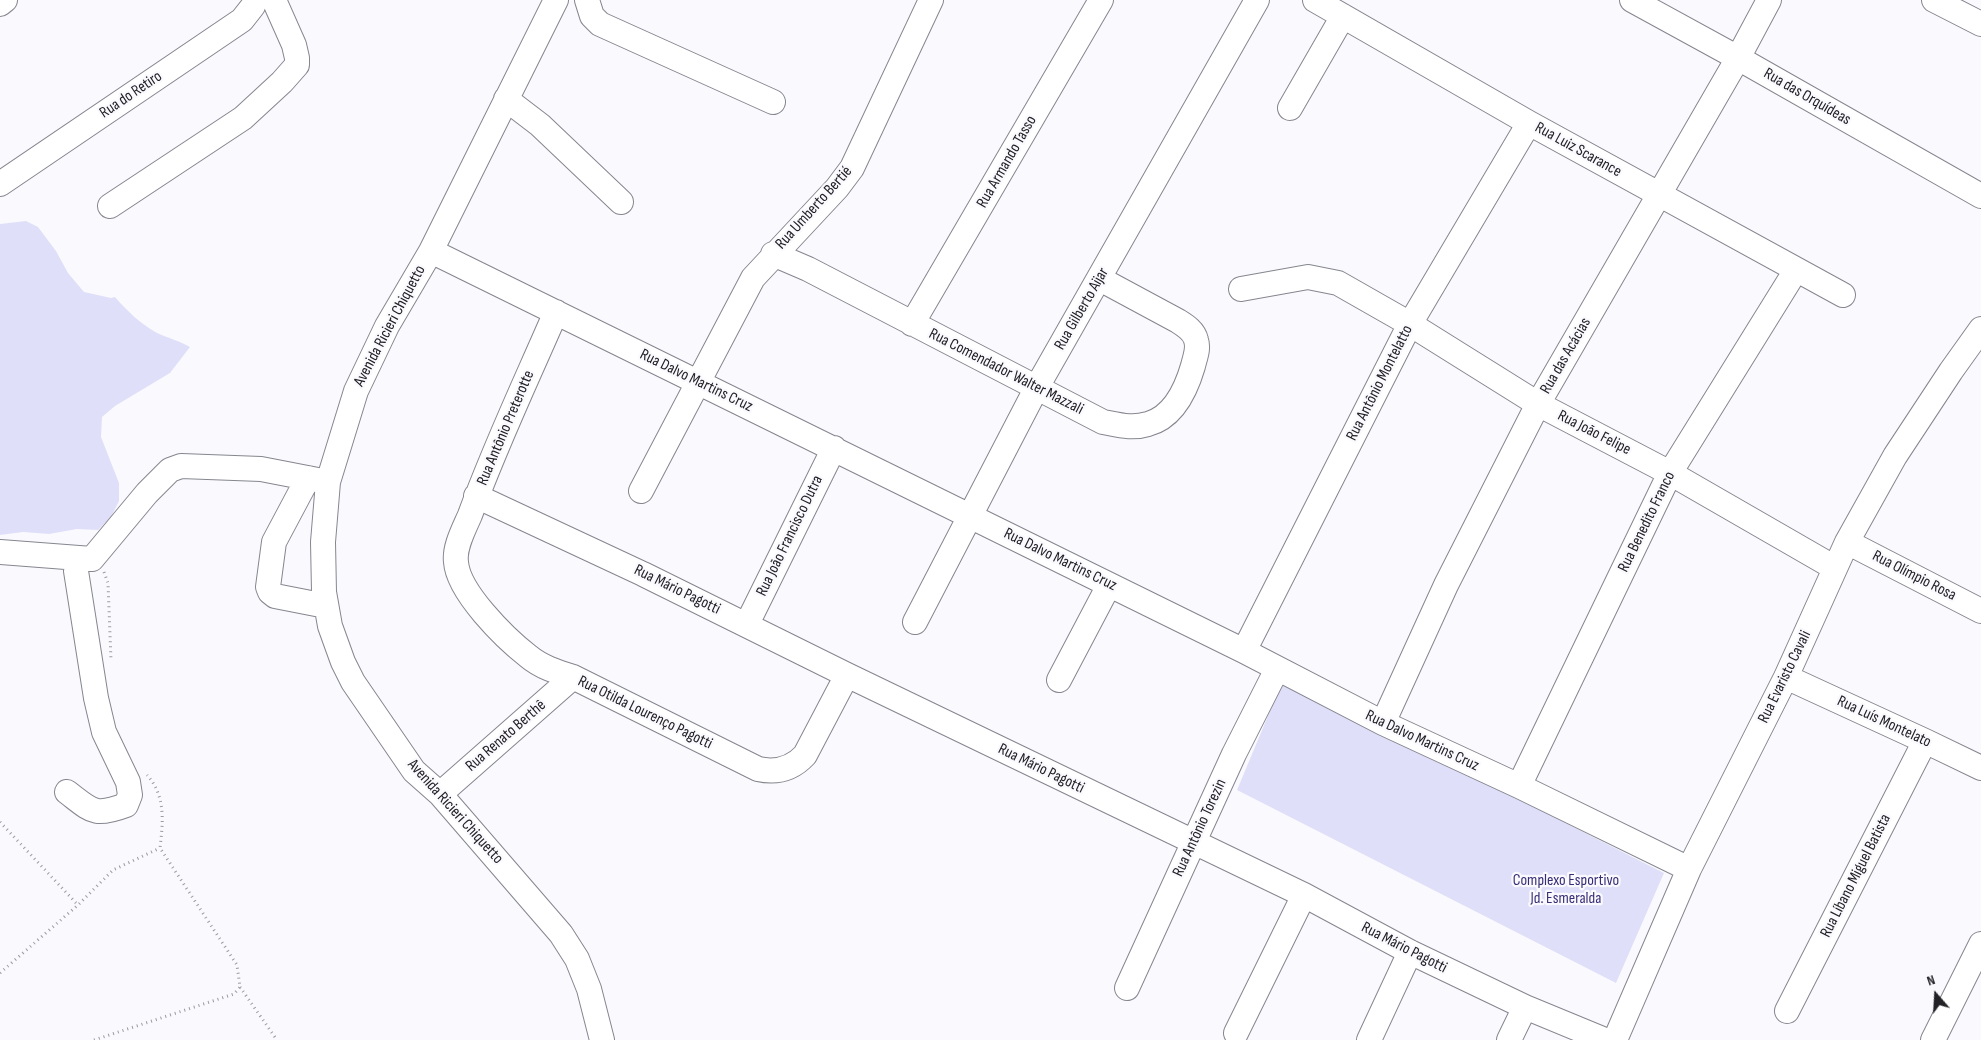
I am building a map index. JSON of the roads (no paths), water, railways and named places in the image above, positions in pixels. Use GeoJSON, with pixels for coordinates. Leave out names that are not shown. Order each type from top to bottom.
{"type":"FeatureCollection","features":[{"type":"Feature","properties":{"kind":"street"},"geometry":{"type":"LineString","coordinates":[[0,4],[5,0]]}},
{"type":"Feature","properties":{"kind":"street","name":"Rua do Retiro"},"geometry":{"type":"LineString","coordinates":[[0,184],[242,20],[254,6],[255,0]]}},
{"type":"Feature","properties":{"kind":"street"},"geometry":{"type":"LineString","coordinates":[[110,206],[243,118],[282,82],[297,65],[298,58],[294,45],[274,0]]}},
{"type":"Feature","properties":{"kind":"street","name":"Avenida Ricieri Chiquetto"},"geometry":{"type":"LineString","coordinates":[[556,0],[430,251],[387,326],[356,391],[318,480],[326,606],[330,626],[353,682],[414,771],[440,794],[561,934],[577,959],[588,989],[602,1040]]}},
{"type":"Feature","properties":{"kind":"street"},"geometry":{"type":"LineString","coordinates":[[587,0],[592,16],[600,24],[773,102]]}},
{"type":"Feature","properties":{"kind":"street","name":"Rua Umberto Bertié"},"geometry":{"type":"LineString","coordinates":[[641,491],[753,278],[773,254],[837,188],[852,168],[931,0]]}},
{"type":"Feature","properties":{"kind":"street","name":"Rua Armando Tasso"},"geometry":{"type":"LineString","coordinates":[[912,324],[1101,0]]}},
{"type":"Feature","properties":{"kind":"street","name":"Rua Gilberto Aijar"},"geometry":{"type":"LineString","coordinates":[[915,622],[1037,387],[1258,0]]}},
{"type":"Feature","properties":{"kind":"street","name":"Rua Luiz Scarance"},"geometry":{"type":"LineString","coordinates":[[1315,0],[1529,123],[1843,295]]}},
{"type":"Feature","properties":{"kind":"street","name":"Rua das Orquídeas"},"geometry":{"type":"LineString","coordinates":[[1632,0],[1981,196]]}},
{"type":"Feature","properties":{"kind":"street","name":"Rua das Acácias"},"geometry":{"type":"LineString","coordinates":[[1383,723],[1446,585],[1538,404],[1738,58],[1768,0]]}},
{"type":"Feature","properties":{"kind":"street"},"geometry":{"type":"LineString","coordinates":[[1934,0],[1981,24]]}},
{"type":"Feature","properties":{"kind":"street"},"geometry":{"type":"LineString","coordinates":[[1290,108],[1342,16]]}},
{"type":"Feature","properties":{"kind":"street"},"geometry":{"type":"LineString","coordinates":[[506,98],[540,125],[621,202]]}},
{"type":"Feature","properties":{"kind":"street","name":"Rua Antônio Montelatto"},"geometry":{"type":"LineString","coordinates":[[1244,651],[1410,324],[1529,123]]}},
{"type":"Feature","properties":{"kind":"street","name":"Rua Dalvo Martins Cruz"},"geometry":{"type":"LineString","coordinates":[[430,251],[1244,651],[1383,723],[1519,786],[1689,869]]}},
{"type":"Feature","properties":{"kind":"street","name":"Rua Comendador Walter Mazzali"},"geometry":{"type":"LineString","coordinates":[[773,254],[808,269],[1103,422],[1128,427],[1149,424],[1165,416],[1178,401],[1189,380],[1198,348],[1196,338],[1189,328],[1178,321],[1100,279]]}},
{"type":"Feature","properties":{"kind":"street","name":"Rua Benedito Franco"},"geometry":{"type":"LineString","coordinates":[[1519,786],[1670,473],[1796,270]]}},
{"type":"Feature","properties":{"kind":"street","name":"Rua João Felipe"},"geometry":{"type":"LineString","coordinates":[[1241,289],[1308,277],[1324,278],[1338,283],[1410,324],[1538,404],[1670,473],[1835,568]]}},
{"type":"Feature","properties":{"kind":"street","name":"Rua Antônio Preterotte"},"geometry":{"type":"LineString","coordinates":[[458,545],[476,496],[556,312]]}},
{"type":"Feature","properties":{"kind":"street","name":"Rua Evaristo Cavali"},"geometry":{"type":"LineString","coordinates":[[1615,1040],[1689,869],[1786,677],[1847,542],[1895,456],[1950,371],[1981,329]]}},
{"type":"Feature","properties":{"kind":"street","name":"Rua João Francisco Dutra"},"geometry":{"type":"LineString","coordinates":[[747,624],[834,448]]}},
{"type":"Feature","properties":{"kind":"street"},"geometry":{"type":"LineString","coordinates":[[66,792],[91,811],[107,812],[126,805],[130,795],[128,782],[104,732],[96,698],[84,565],[147,493],[170,470],[193,465],[261,469],[318,480],[274,542],[268,587],[275,596],[326,606]]}},
{"type":"Feature","properties":{"kind":"street","name":"Rua Mário Pagotti"},"geometry":{"type":"LineString","coordinates":[[476,496],[747,624],[847,675],[1304,895],[1410,952],[1525,1007],[1605,1040]]}},
{"type":"Feature","properties":{"kind":"street","name":"Rua Olímpio Rosa"},"geometry":{"type":"LineString","coordinates":[[1847,542],[1981,611]]}},
{"type":"Feature","properties":{"kind":"street","name":"Rua Otilda Lourenço Pagotti"},"geometry":{"type":"LineString","coordinates":[[458,545],[455,560],[463,586],[496,626],[529,657],[547,668],[572,677],[758,769],[767,771],[784,769],[798,762],[805,755],[847,675]]}},
{"type":"Feature","properties":{"kind":"street"},"geometry":{"type":"LineString","coordinates":[[0,552],[10,551],[84,565]]}},
{"type":"Feature","properties":{"kind":"street"},"geometry":{"type":"LineString","coordinates":[[1059,680],[1109,585]]}},
{"type":"Feature","properties":{"kind":"street","name":"Rua Antônio Torezin"},"geometry":{"type":"LineString","coordinates":[[1127,988],[1234,754],[1277,669]]}},
{"type":"Feature","properties":{"kind":"street","name":"Rua Renato Berthê"},"geometry":{"type":"LineString","coordinates":[[440,794],[572,677]]}},
{"type":"Feature","properties":{"kind":"street","name":"Rua Luís Montelato"},"geometry":{"type":"LineString","coordinates":[[1786,677],[1981,768]]}},
{"type":"Feature","properties":{"kind":"street","name":"Rua Líbano Miguel Batista"},"geometry":{"type":"LineString","coordinates":[[1787,1011],[1925,741]]}},
{"type":"Feature","properties":{"kind":"street"},"geometry":{"type":"LineString","coordinates":[[1236,1033],[1304,895]]}},
{"type":"Feature","properties":{"kind":"street"},"geometry":{"type":"LineString","coordinates":[[1933,1040],[1981,944]]}},
{"type":"Feature","properties":{"kind":"street"},"geometry":{"type":"LineString","coordinates":[[1369,1040],[1410,952]]}},
{"type":"Feature","properties":{"kind":"street"},"geometry":{"type":"LineString","coordinates":[[1509,1040],[1525,1007]]}},
{"type":"Feature","properties":{"kind":"park label","name":"Complexo Esportivo Jd. Esmeralda"},"geometry":{"type":"Point","coordinates":[1566,890]}}]}
